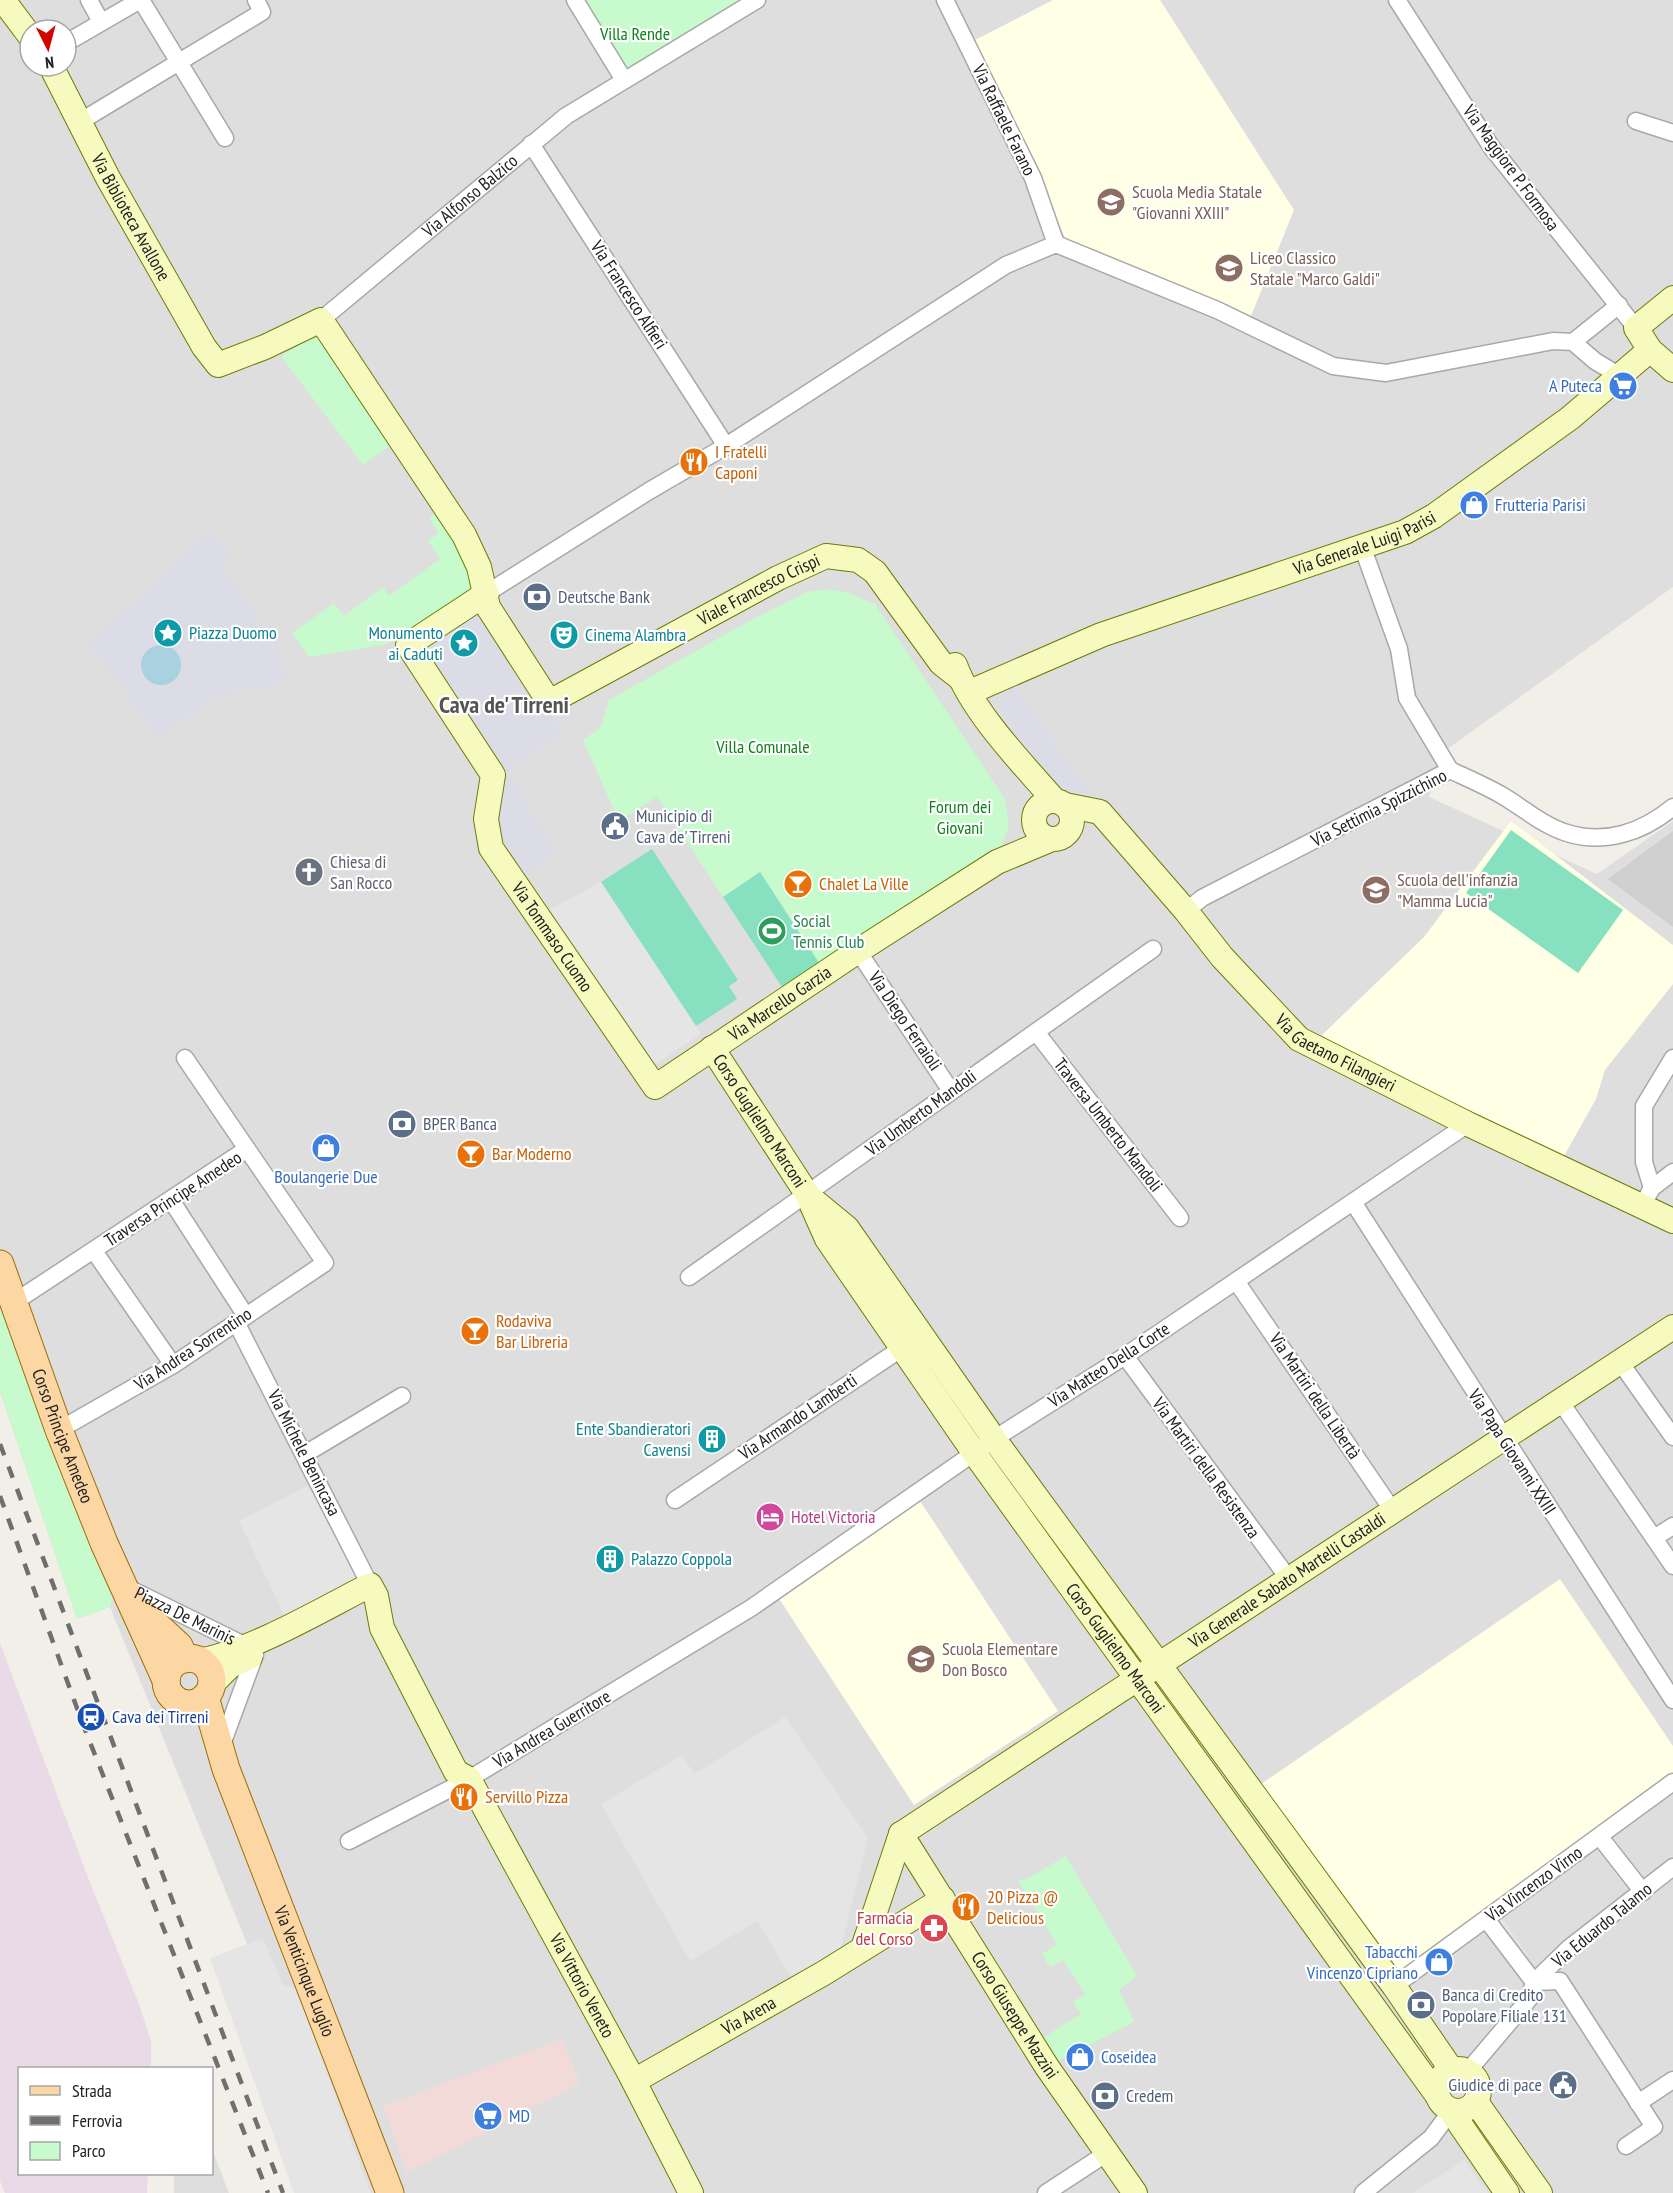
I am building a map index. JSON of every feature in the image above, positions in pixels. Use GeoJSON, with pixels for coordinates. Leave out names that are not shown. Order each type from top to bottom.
{"type":"FeatureCollection","features":[{"type":"Feature","properties":{"kind":"main road","name":"Corso Principe Amedeo"},"geometry":{"type":"LineString","coordinates":[[0,1264],[59,1430],[129,1595]]}},
{"type":"Feature","properties":{"kind":"main road","name":"Piazza De Marinis"},"geometry":{"type":"LineString","coordinates":[[129,1595],[179,1647],[200,1675],[219,1750]]}},
{"type":"Feature","properties":{"kind":"main road","name":"Piazza De Marinis"},"geometry":{"type":"LineString","coordinates":[[129,1595],[172,1691],[219,1750]]}},
{"type":"Feature","properties":{"kind":"main road"},"geometry":{"type":"LineString","coordinates":[[170,1668],[200,1675],[193,1704],[172,1691],[170,1668]]}},
{"type":"Feature","properties":{"kind":"main road","name":"Via Venticinque Luglio"},"geometry":{"type":"LineString","coordinates":[[219,1750],[390,2193]]}},
{"type":"Feature","properties":{"kind":"street"},"geometry":{"type":"LineString","coordinates":[[3,0],[18,20]]}},
{"type":"Feature","properties":{"kind":"street"},"geometry":{"type":"LineString","coordinates":[[89,0],[101,22]]}},
{"type":"Feature","properties":{"kind":"street"},"geometry":{"type":"LineString","coordinates":[[78,36],[141,0],[225,138]]}},
{"type":"Feature","properties":{"kind":"street"},"geometry":{"type":"LineString","coordinates":[[81,121],[262,12],[256,0]]}},
{"type":"Feature","properties":{"kind":"street"},"geometry":{"type":"LineString","coordinates":[[575,0],[624,80]]}},
{"type":"Feature","properties":{"kind":"street","name":"Via Alfonso Balzico"},"geometry":{"type":"LineString","coordinates":[[218,365],[265,347],[321,320],[566,116],[757,0]]}},
{"type":"Feature","properties":{"kind":"street","name":"Via Raffaele Farano"},"geometry":{"type":"LineString","coordinates":[[945,0],[1033,178],[1056,244]]}},
{"type":"Feature","properties":{"kind":"street","name":"Via Maggiore P. Formosa"},"geometry":{"type":"LineString","coordinates":[[1397,0],[1492,148],[1636,328]]}},
{"type":"Feature","properties":{"kind":"street","name":"Via Biblioteca Avallone"},"geometry":{"type":"LineString","coordinates":[[58,78],[108,178],[204,347],[218,365]]}},
{"type":"Feature","properties":{"kind":"street"},"geometry":{"type":"LineString","coordinates":[[1635,121],[1673,132]]}},
{"type":"Feature","properties":{"kind":"street","name":"Via Francesco Alfieri"},"geometry":{"type":"LineString","coordinates":[[531,144],[726,446]]}},
{"type":"Feature","properties":{"kind":"street"},"geometry":{"type":"LineString","coordinates":[[321,320],[464,536],[479,567],[487,593],[649,491],[726,446],[1006,265],[1056,244],[1217,310],[1333,366],[1386,373],[1553,340],[1573,342],[1595,361],[1620,376]]}},
{"type":"Feature","properties":{"kind":"street"},"geometry":{"type":"LineString","coordinates":[[1673,298],[1636,328],[1650,350],[1673,370]]}},
{"type":"Feature","properties":{"kind":"street"},"geometry":{"type":"LineString","coordinates":[[1573,342],[1619,305]]}},
{"type":"Feature","properties":{"kind":"street","name":"Via Generale Luigi Parisi"},"geometry":{"type":"LineString","coordinates":[[965,685],[1101,635],[1405,532],[1434,516],[1570,418],[1650,350]]}},
{"type":"Feature","properties":{"kind":"street","name":"Viale Francesco Crispi"},"geometry":{"type":"LineString","coordinates":[[487,593],[498,601],[549,681],[556,686],[564,685],[801,552],[823,545],[843,543],[870,552],[884,561],[952,657],[965,685],[992,727],[1023,764],[1047,810],[1071,815],[1071,826],[1063,836],[1052,839]]}},
{"type":"Feature","properties":{"kind":"street"},"geometry":{"type":"LineString","coordinates":[[1362,546],[1399,649],[1407,698],[1450,770]]}},
{"type":"Feature","properties":{"kind":"street","name":"Viale Francesco Crispi"},"geometry":{"type":"LineString","coordinates":[[487,593],[488,607],[544,694],[549,698],[557,698],[778,578],[826,556],[858,560],[875,572],[941,663],[965,685]]}},
{"type":"Feature","properties":{"kind":"street","name":"Via Tommaso Cuomo"},"geometry":{"type":"LineString","coordinates":[[487,593],[408,645],[493,775],[486,819],[491,848],[655,1088]]}},
{"type":"Feature","properties":{"kind":"street","name":"Via Settimia Spizzichino"},"geometry":{"type":"LineString","coordinates":[[1186,910],[1202,898],[1450,770],[1500,794],[1565,833],[1593,838],[1613,837],[1641,827],[1673,807]]}},
{"type":"Feature","properties":{"kind":"street"},"geometry":{"type":"LineString","coordinates":[[1047,810],[1041,835],[1052,839]]}},
{"type":"Feature","properties":{"kind":"street"},"geometry":{"type":"LineString","coordinates":[[997,862],[1047,810]]}},
{"type":"Feature","properties":{"kind":"street","name":"Via Gaetano Filangieri"},"geometry":{"type":"LineString","coordinates":[[1047,810],[1100,812],[1186,910],[1222,957],[1299,1039],[1468,1124],[1647,1196],[1673,1221]]}},
{"type":"Feature","properties":{"kind":"street"},"geometry":{"type":"LineString","coordinates":[[997,862],[1052,839]]}},
{"type":"Feature","properties":{"kind":"street","name":"Via Marcello Garzia"},"geometry":{"type":"LineString","coordinates":[[655,1088],[858,951],[997,862]]}},
{"type":"Feature","properties":{"kind":"street","name":"Via Umberto Mandoli"},"geometry":{"type":"LineString","coordinates":[[689,1277],[1153,949]]}},
{"type":"Feature","properties":{"kind":"street","name":"Via Diego Ferraioli"},"geometry":{"type":"LineString","coordinates":[[858,951],[951,1091]]}},
{"type":"Feature","properties":{"kind":"street","name":"Traversa Umberto Mandoli"},"geometry":{"type":"LineString","coordinates":[[1036,1032],[1180,1218]]}},
{"type":"Feature","properties":{"kind":"street","name":"Corso Guglielmo Marconi"},"geometry":{"type":"LineString","coordinates":[[712,1048],[807,1194],[827,1239],[994,1439],[1394,1986],[1460,2070]]}},
{"type":"Feature","properties":{"kind":"street"},"geometry":{"type":"LineString","coordinates":[[185,1058],[248,1149]]}},
{"type":"Feature","properties":{"kind":"street"},"geometry":{"type":"LineString","coordinates":[[1647,1196],[1644,1162],[1644,1106],[1673,1058]]}},
{"type":"Feature","properties":{"kind":"street","name":"Via Matteo Della Corte"},"geometry":{"type":"LineString","coordinates":[[751,1608],[994,1439],[1125,1356],[1468,1124]]}},
{"type":"Feature","properties":{"kind":"street","name":"Traversa Principe Amedeo"},"geometry":{"type":"LineString","coordinates":[[13,1304],[248,1149],[325,1263]]}},
{"type":"Feature","properties":{"kind":"street"},"geometry":{"type":"LineString","coordinates":[[1647,1196],[1673,1172]]}},
{"type":"Feature","properties":{"kind":"street","name":"Via Michele Benincasa"},"geometry":{"type":"LineString","coordinates":[[171,1200],[241,1319],[373,1590]]}},
{"type":"Feature","properties":{"kind":"street","name":"Via Papa Giovanni XXIII"},"geometry":{"type":"LineString","coordinates":[[1353,1202],[1503,1439],[1673,1700]]}},
{"type":"Feature","properties":{"kind":"street"},"geometry":{"type":"LineString","coordinates":[[94,1251],[173,1365]]}},
{"type":"Feature","properties":{"kind":"street","name":"Via Andrea Sorrentino"},"geometry":{"type":"LineString","coordinates":[[59,1430],[173,1365],[325,1263]]}},
{"type":"Feature","properties":{"kind":"street","name":"Via Martiri della Libertà"},"geometry":{"type":"LineString","coordinates":[[1236,1281],[1393,1511]]}},
{"type":"Feature","properties":{"kind":"street","name":"Via Generale Sabato Martelli Castaldi"},"geometry":{"type":"LineString","coordinates":[[901,1834],[1673,1327]]}},
{"type":"Feature","properties":{"kind":"street","name":"Corso Guglielmo Marconi"},"geometry":{"type":"LineString","coordinates":[[912,1341],[975,1454],[1508,2193]]}},
{"type":"Feature","properties":{"kind":"street","name":"Via Armando Lamberti"},"geometry":{"type":"LineString","coordinates":[[675,1500],[912,1341]]}},
{"type":"Feature","properties":{"kind":"street","name":"Via Martiri della Resistenza"},"geometry":{"type":"LineString","coordinates":[[1125,1356],[1289,1579]]}},
{"type":"Feature","properties":{"kind":"street"},"geometry":{"type":"LineString","coordinates":[[1620,1362],[1673,1437]]}},
{"type":"Feature","properties":{"kind":"street"},"geometry":{"type":"LineString","coordinates":[[305,1454],[402,1396]]}},
{"type":"Feature","properties":{"kind":"street"},"geometry":{"type":"LineString","coordinates":[[1560,1401],[1673,1566]]}},
{"type":"Feature","properties":{"kind":"street"},"geometry":{"type":"LineString","coordinates":[[1654,1538],[1673,1526]]}},
{"type":"Feature","properties":{"kind":"street"},"geometry":{"type":"LineString","coordinates":[[200,1675],[230,1666],[251,1651],[373,1590]]}},
{"type":"Feature","properties":{"kind":"street","name":"Via Vittorio Veneto"},"geometry":{"type":"LineString","coordinates":[[373,1590],[382,1628],[456,1772],[469,1779],[634,2081],[691,2193]]}},
{"type":"Feature","properties":{"kind":"street","name":"Piazza De Marinis"},"geometry":{"type":"LineString","coordinates":[[129,1595],[251,1651],[219,1750]]}},
{"type":"Feature","properties":{"kind":"street","name":"Via Andrea Guerritore"},"geometry":{"type":"LineString","coordinates":[[349,1842],[469,1779],[751,1608]]}},
{"type":"Feature","properties":{"kind":"street","name":"Via Vincenzo Virno"},"geometry":{"type":"LineString","coordinates":[[1394,1986],[1673,1782]]}},
{"type":"Feature","properties":{"kind":"street"},"geometry":{"type":"LineString","coordinates":[[1233,1809],[1254,1795]]}},
{"type":"Feature","properties":{"kind":"street"},"geometry":{"type":"LineString","coordinates":[[863,1948],[901,1834]]}},
{"type":"Feature","properties":{"kind":"street","name":"Corso Giuseppe Mazzini"},"geometry":{"type":"LineString","coordinates":[[901,1834],[1047,2067],[1135,2193]]}},
{"type":"Feature","properties":{"kind":"street"},"geometry":{"type":"LineString","coordinates":[[1600,1837],[1643,1892]]}},
{"type":"Feature","properties":{"kind":"street","name":"Via Eduardo Talamo"},"geometry":{"type":"LineString","coordinates":[[1460,2070],[1529,1999],[1534,1982],[1569,1948],[1673,1867]]}},
{"type":"Feature","properties":{"kind":"street"},"geometry":{"type":"LineString","coordinates":[[884,1887],[902,1875],[914,1874],[937,1890]]}},
{"type":"Feature","properties":{"kind":"street","name":"Via Arena"},"geometry":{"type":"LineString","coordinates":[[634,2081],[863,1948],[937,1890]]}},
{"type":"Feature","properties":{"kind":"street"},"geometry":{"type":"LineString","coordinates":[[1301,1908],[1324,1891]]}},
{"type":"Feature","properties":{"kind":"street"},"geometry":{"type":"LineString","coordinates":[[1485,1919],[1534,1982],[1560,1981],[1653,2127],[1626,2146]]}},
{"type":"Feature","properties":{"kind":"street"},"geometry":{"type":"LineString","coordinates":[[1460,2070],[1477,2081],[1479,2088],[1476,2102],[1465,2110],[1450,2111],[1440,2077],[1460,2070]]}},
{"type":"Feature","properties":{"kind":"street"},"geometry":{"type":"LineString","coordinates":[[1638,2103],[1673,2080]]}},
{"type":"Feature","properties":{"kind":"street"},"geometry":{"type":"LineString","coordinates":[[1476,2102],[1534,2185],[1508,2193]]}},
{"type":"Feature","properties":{"kind":"street"},"geometry":{"type":"LineString","coordinates":[[1364,2193],[1431,2138],[1450,2111]]}},
{"type":"Feature","properties":{"kind":"street"},"geometry":{"type":"LineString","coordinates":[[1046,2193],[1107,2153]]}},
{"type":"Feature","properties":{"kind":"shaded area"},"geometry":{"type":"Polygon","coordinates":[[[0,0],[1673,0],[1673,587],[1443,752],[1429,797],[1597,874],[1673,821],[1673,2193],[370,2193],[357,2157],[267,1993],[110,1607],[77,1619],[0,1392],[0,0]]]}},
{"type":"Feature","properties":{"kind":"shaded area"},"geometry":{"type":"Polygon","coordinates":[[[1053,0],[1160,0],[1294,210],[1251,316],[1067,242],[975,40],[1053,0]]]}},
{"type":"Feature","properties":{"kind":"shaded area","name":"Piazza Duomo"},"geometry":{"type":"Polygon","coordinates":[[[211,532],[232,560],[222,567],[277,643],[286,682],[218,695],[158,738],[89,643],[211,532]]]}},
{"type":"Feature","properties":{"kind":"shaded area"},"geometry":{"type":"Polygon","coordinates":[[[482,608],[563,734],[500,773],[423,647],[482,608]]]}},
{"type":"Feature","properties":{"kind":"shaded area"},"geometry":{"type":"Polygon","coordinates":[[[1014,686],[1091,794],[1058,792],[1000,710],[1002,695],[1014,686]]]}},
{"type":"Feature","properties":{"kind":"shaded area"},"geometry":{"type":"Polygon","coordinates":[[[493,775],[513,779],[555,853],[514,882],[491,848],[493,775]]]}},
{"type":"Feature","properties":{"kind":"shaded area"},"geometry":{"type":"Polygon","coordinates":[[[1511,821],[1673,945],[1673,984],[1605,1070],[1596,1099],[1564,1156],[1340,1048],[1322,1035],[1424,937],[1511,821]]]}},
{"type":"Feature","properties":{"kind":"shaded area"},"geometry":{"type":"Polygon","coordinates":[[[1673,831],[1673,927],[1608,879],[1673,831]]]}},
{"type":"Feature","properties":{"kind":"shaded area"},"geometry":{"type":"Polygon","coordinates":[[[601,882],[701,1034],[651,1067],[543,913],[601,882]]]}},
{"type":"Feature","properties":{"kind":"shaded area"},"geometry":{"type":"Polygon","coordinates":[[[319,1480],[370,1585],[289,1625],[239,1521],[319,1480]]]}},
{"type":"Feature","properties":{"kind":"shaded area","name":"Scuola Elementare Don Bosco"},"geometry":{"type":"Polygon","coordinates":[[[920,1501],[1058,1711],[914,1805],[776,1594],[920,1501]]]}},
{"type":"Feature","properties":{"kind":"shaded area"},"geometry":{"type":"Polygon","coordinates":[[[1560,1579],[1673,1746],[1673,1782],[1394,1986],[1251,1791],[1560,1579]]]}},
{"type":"Feature","properties":{"kind":"shaded area"},"geometry":{"type":"Polygon","coordinates":[[[0,1643],[89,1880],[139,2004],[151,2041],[151,2067],[18,2067],[18,2175],[148,2175],[147,2193],[5,2193],[0,2181],[0,1643]]]}},
{"type":"Feature","properties":{"kind":"shaded area"},"geometry":{"type":"Polygon","coordinates":[[[785,1717],[868,1838],[841,1948],[793,1981],[757,1921],[690,1961],[601,1804],[682,1755],[694,1774],[785,1717]]]}},
{"type":"Feature","properties":{"kind":"shaded area"},"geometry":{"type":"Polygon","coordinates":[[[1499,1914],[1528,1955],[1523,1959],[1494,1919],[1499,1914]]]}},
{"type":"Feature","properties":{"kind":"shaded area"},"geometry":{"type":"Polygon","coordinates":[[[263,1938],[282,1984],[297,1989],[370,2193],[294,2193],[210,1958],[263,1938]]]}},
{"type":"Feature","properties":{"kind":"shaded area"},"geometry":{"type":"Polygon","coordinates":[[[562,2039],[580,2083],[407,2173],[383,2106],[562,2039]]]}},
{"type":"Feature","properties":{"kind":"shaded area"},"geometry":{"type":"Polygon","coordinates":[[[213,2152],[229,2193],[174,2193],[174,2175],[213,2175],[213,2152]]]}},
{"type":"Feature","properties":{"kind":"shaded area"},"geometry":{"type":"Polygon","coordinates":[[[1464,2160],[1488,2193],[1413,2193],[1464,2160]]]}},
{"type":"Feature","properties":{"kind":"green space","name":"Villa Rende"},"geometry":{"type":"Polygon","coordinates":[[[575,0],[757,0],[624,80],[575,0]]]}},
{"type":"Feature","properties":{"kind":"green space"},"geometry":{"type":"Polygon","coordinates":[[[320,333],[395,442],[363,465],[281,356],[320,333]]]}},
{"type":"Feature","properties":{"kind":"green space"},"geometry":{"type":"Polygon","coordinates":[[[440,510],[477,585],[384,645],[309,657],[292,633],[334,603],[344,616],[383,587],[389,596],[440,559],[428,541],[439,533],[429,518],[440,510]]]}},
{"type":"Feature","properties":{"kind":"green space","name":"Villa Comunale"},"geometry":{"type":"Polygon","coordinates":[[[827,589],[849,593],[875,604],[1005,799],[1009,825],[1001,849],[821,966],[760,872],[723,897],[657,797],[619,821],[583,740],[601,727],[609,700],[751,620],[807,592],[827,589]]]}},
{"type":"Feature","properties":{"kind":"green space"},"geometry":{"type":"Polygon","coordinates":[[[1511,830],[1623,910],[1578,973],[1466,893],[1511,830]]]}},
{"type":"Feature","properties":{"kind":"green space"},"geometry":{"type":"Polygon","coordinates":[[[652,849],[738,980],[729,986],[737,999],[696,1026],[601,882],[652,849]]]}},
{"type":"Feature","properties":{"kind":"green space","name":"Social Tennis Club"},"geometry":{"type":"Polygon","coordinates":[[[760,872],[821,966],[784,990],[723,897],[760,872]]]}},
{"type":"Feature","properties":{"kind":"green space"},"geometry":{"type":"Polygon","coordinates":[[[0,1289],[114,1596],[110,1607],[77,1619],[0,1391],[0,1289]]]}},
{"type":"Feature","properties":{"kind":"green space"},"geometry":{"type":"Polygon","coordinates":[[[1066,1856],[1137,1976],[1119,1990],[1134,2022],[1056,2062],[1044,2037],[1081,2014],[1073,2002],[1085,1994],[1063,1960],[1050,1967],[1042,1954],[1057,1944],[1017,1879],[1025,1880],[1066,1856]]]}},
{"type":"Feature","properties":{"kind":"water"},"geometry":{"type":"Polygon","coordinates":[[[161,645],[169,646],[175,651],[180,657],[180,673],[175,679],[169,684],[161,685],[153,684],[147,679],[142,673],[141,665],[142,657],[147,651],[153,646],[161,645]]]}},
{"type":"Feature","properties":{"kind":"railway"},"geometry":{"type":"LineString","coordinates":[[0,1444],[283,2193]]}},
{"type":"Feature","properties":{"kind":"railway"},"geometry":{"type":"LineString","coordinates":[[0,1496],[82,1722],[268,2193]]}},
{"type":"Feature","properties":{"kind":"place","name":"Scuola Media Statale \"Giovanni XXIII\""},"geometry":{"type":"Point","coordinates":[1111,202]}},
{"type":"Feature","properties":{"kind":"place","name":"Liceo Classico Statale \"Marco Galdi\""},"geometry":{"type":"Point","coordinates":[1229,268]}},
{"type":"Feature","properties":{"kind":"place","name":"A Puteca"},"geometry":{"type":"Point","coordinates":[1623,386]}},
{"type":"Feature","properties":{"kind":"place","name":"I Fratelli Caponi"},"geometry":{"type":"Point","coordinates":[694,462]}},
{"type":"Feature","properties":{"kind":"place","name":"Frutteria Parisi"},"geometry":{"type":"Point","coordinates":[1474,505]}},
{"type":"Feature","properties":{"kind":"place","name":"Deutsche Bank"},"geometry":{"type":"Point","coordinates":[537,597]}},
{"type":"Feature","properties":{"kind":"place","name":"Piazza Duomo"},"geometry":{"type":"Point","coordinates":[168,633]}},
{"type":"Feature","properties":{"kind":"place","name":"Cinema Alambra"},"geometry":{"type":"Point","coordinates":[564,635]}},
{"type":"Feature","properties":{"kind":"place","name":"Monumento ai Caduti"},"geometry":{"type":"Point","coordinates":[464,643]}},
{"type":"Feature","properties":{"kind":"place","name":"Municipio di Cava de' Tirreni"},"geometry":{"type":"Point","coordinates":[615,826]}},
{"type":"Feature","properties":{"kind":"place","name":"Chiesa di San Rocco"},"geometry":{"type":"Point","coordinates":[309,872]}},
{"type":"Feature","properties":{"kind":"place","name":"Chalet La Ville"},"geometry":{"type":"Point","coordinates":[798,884]}},
{"type":"Feature","properties":{"kind":"place","name":"Scuola dell'infanzia \"Mamma Lucia\""},"geometry":{"type":"Point","coordinates":[1376,890]}},
{"type":"Feature","properties":{"kind":"place","name":"Social Tennis Club"},"geometry":{"type":"Point","coordinates":[772,931]}},
{"type":"Feature","properties":{"kind":"place","name":"BPER Banca"},"geometry":{"type":"Point","coordinates":[402,1124]}},
{"type":"Feature","properties":{"kind":"place","name":"Boulangerie Due"},"geometry":{"type":"Point","coordinates":[326,1148]}},
{"type":"Feature","properties":{"kind":"place","name":"Bar Moderno"},"geometry":{"type":"Point","coordinates":[471,1154]}},
{"type":"Feature","properties":{"kind":"place","name":"Rodaviva Bar Libreria"},"geometry":{"type":"Point","coordinates":[475,1331]}},
{"type":"Feature","properties":{"kind":"place","name":"Ente Sbandieratori Cavensi"},"geometry":{"type":"Point","coordinates":[712,1439]}},
{"type":"Feature","properties":{"kind":"place","name":"Hotel Victoria"},"geometry":{"type":"Point","coordinates":[770,1517]}},
{"type":"Feature","properties":{"kind":"place","name":"Palazzo Coppola"},"geometry":{"type":"Point","coordinates":[610,1559]}},
{"type":"Feature","properties":{"kind":"place","name":"Scuola Elementare Don Bosco"},"geometry":{"type":"Point","coordinates":[921,1659]}},
{"type":"Feature","properties":{"kind":"place","name":"Cava dei Tirreni"},"geometry":{"type":"Point","coordinates":[91,1717]}},
{"type":"Feature","properties":{"kind":"place","name":"Servillo Pizza"},"geometry":{"type":"Point","coordinates":[464,1797]}},
{"type":"Feature","properties":{"kind":"place","name":"20 Pizza @ Delicious"},"geometry":{"type":"Point","coordinates":[966,1907]}},
{"type":"Feature","properties":{"kind":"place","name":"Farmacia del Corso"},"geometry":{"type":"Point","coordinates":[934,1928]}},
{"type":"Feature","properties":{"kind":"place","name":"Tabacchi Vincenzo Cipriano"},"geometry":{"type":"Point","coordinates":[1439,1962]}},
{"type":"Feature","properties":{"kind":"place","name":"Banca di Credito Popolare Filiale 131"},"geometry":{"type":"Point","coordinates":[1421,2005]}},
{"type":"Feature","properties":{"kind":"place","name":"Coseidea"},"geometry":{"type":"Point","coordinates":[1080,2057]}},
{"type":"Feature","properties":{"kind":"place","name":"Giudice di pace"},"geometry":{"type":"Point","coordinates":[1563,2085]}},
{"type":"Feature","properties":{"kind":"place","name":"Credem"},"geometry":{"type":"Point","coordinates":[1105,2096]}},
{"type":"Feature","properties":{"kind":"place","name":"MD"},"geometry":{"type":"Point","coordinates":[488,2116]}},
{"type":"Feature","properties":{"kind":"district","name":"Cava de' Tirreni"},"geometry":{"type":"Point","coordinates":[504,705]}},
{"type":"Feature","properties":{"kind":"park label","name":"Forum dei Giovani"},"geometry":{"type":"Point","coordinates":[960,817]}}]}
